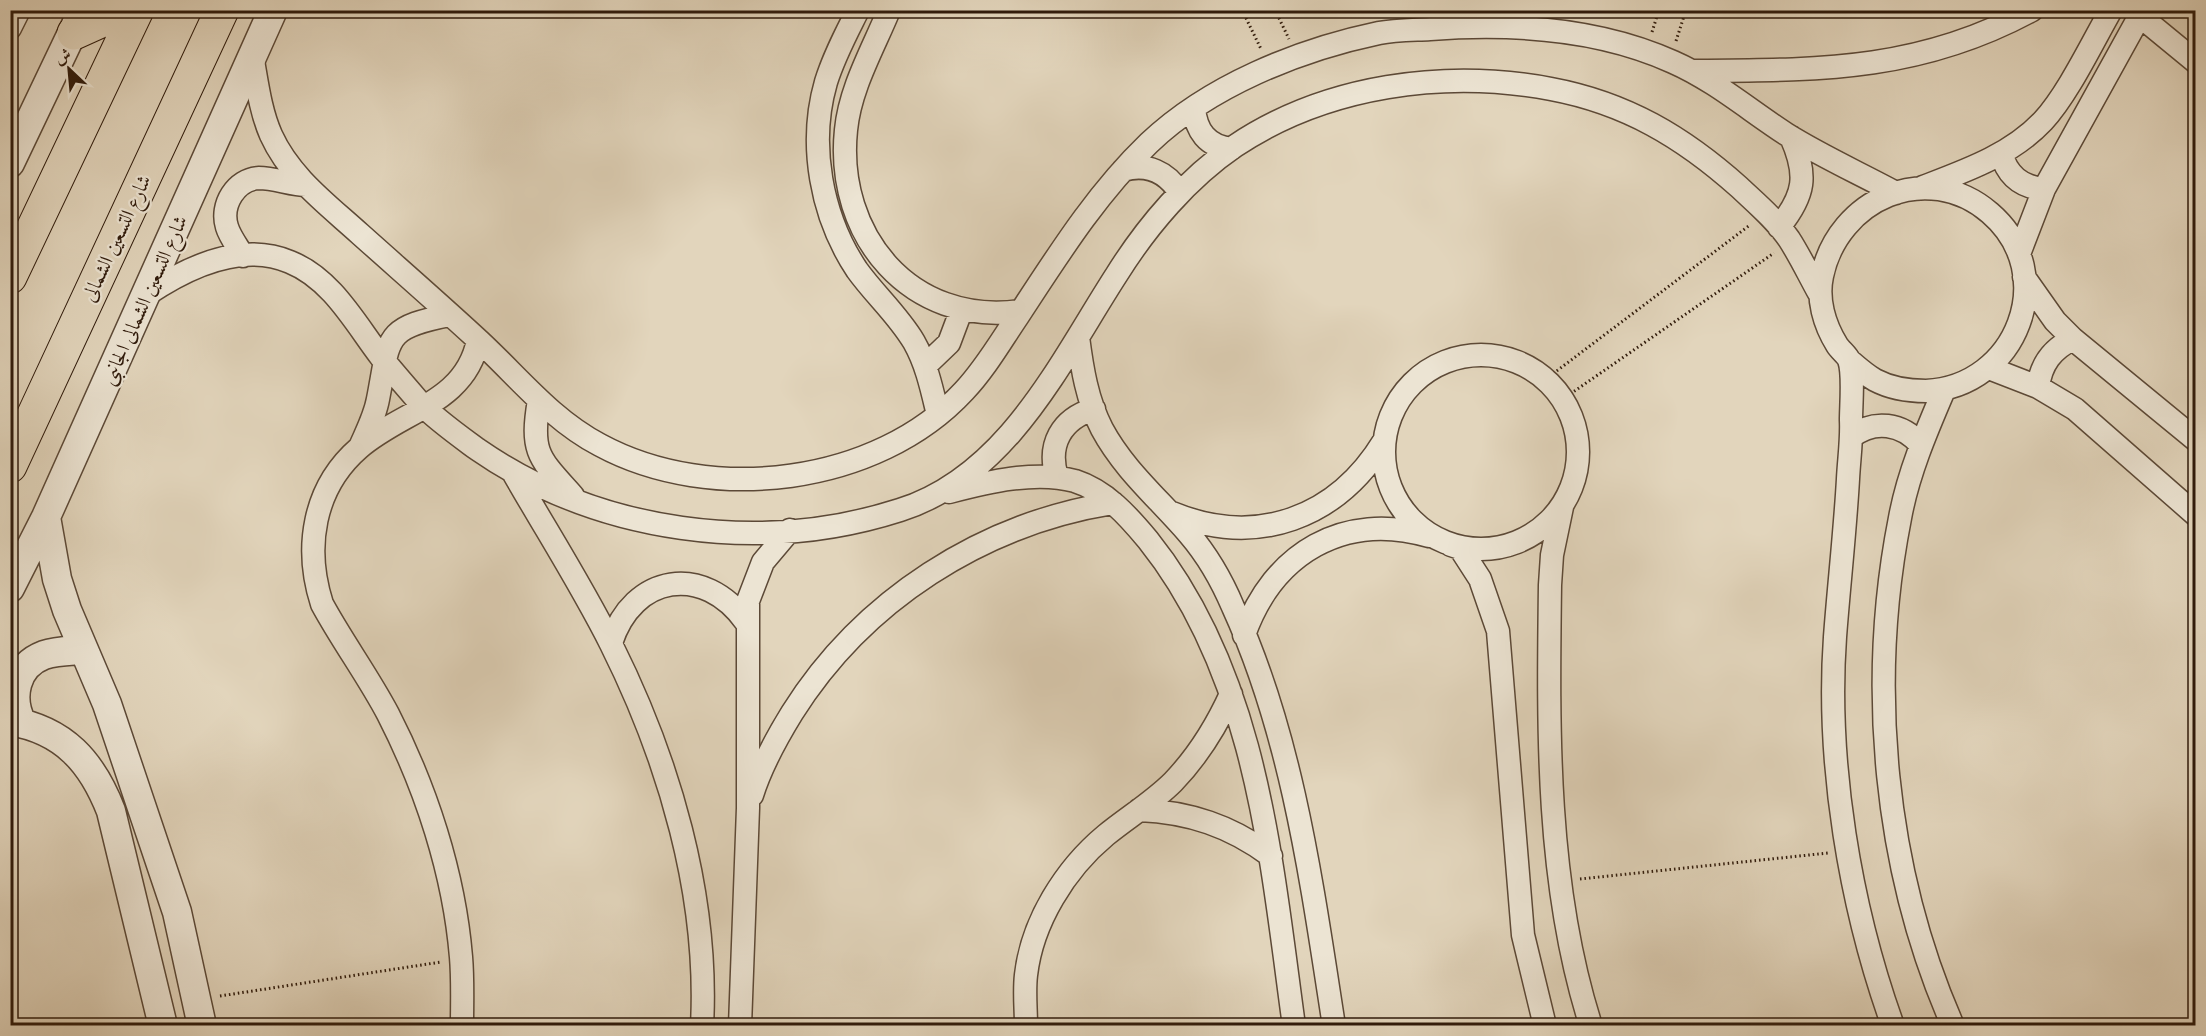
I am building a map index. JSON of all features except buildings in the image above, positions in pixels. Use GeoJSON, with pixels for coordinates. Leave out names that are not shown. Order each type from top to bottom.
{"type":"FeatureCollection","features":[{"type":"Feature","properties":{"kind":"main road"},"geometry":{"type":"LineString","coordinates":[[79,22],[125,10]]}},
{"type":"Feature","properties":{"kind":"main road"},"geometry":{"type":"LineString","coordinates":[[10,277],[137,10]]}},
{"type":"Feature","properties":{"kind":"main road","name":"شارع التسعين الشمالى"},"geometry":{"type":"LineString","coordinates":[[10,466],[222,10]]}},
{"type":"Feature","properties":{"kind":"street"},"geometry":{"type":"LineString","coordinates":[[10,28],[19,10]]}},
{"type":"Feature","properties":{"kind":"street","name":"شارع التسعين الشمالى الجانبى"},"geometry":{"type":"LineString","coordinates":[[10,588],[46,517],[273,10]]}},
{"type":"Feature","properties":{"kind":"street"},"geometry":{"type":"LineString","coordinates":[[858,10],[832,64],[821,104],[818,145],[822,186],[845,250],[870,287],[914,342],[925,366],[938,415]]}},
{"type":"Feature","properties":{"kind":"street"},"geometry":{"type":"LineString","coordinates":[[889,10],[850,109],[845,151],[851,194],[867,235],[892,270],[925,296],[961,311],[981,314],[1020,311]]}},
{"type":"Feature","properties":{"kind":"street"},"geometry":{"type":"LineString","coordinates":[[1692,71],[1816,70],[1887,62],[1957,43],[2032,10]]}},
{"type":"Feature","properties":{"kind":"street"},"geometry":{"type":"LineString","coordinates":[[1819,293],[1828,255],[1847,222],[1878,199],[1919,189],[1978,166],[2001,153],[2044,120],[2111,10]]}},
{"type":"Feature","properties":{"kind":"street"},"geometry":{"type":"LineString","coordinates":[[2019,254],[2044,189],[2141,13],[2196,62]]}},
{"type":"Feature","properties":{"kind":"street"},"geometry":{"type":"LineString","coordinates":[[10,163],[18,137],[79,22]]}},
{"type":"Feature","properties":{"kind":"street"},"geometry":{"type":"LineString","coordinates":[[252,55],[259,98],[272,137],[291,170],[478,340],[539,400],[575,430],[619,455],[669,470],[723,477],[800,473],[849,461],[896,444],[938,415],[965,391],[1093,204],[1151,141],[1194,108],[1269,67],[1296,55],[1383,32],[1483,25],[1564,31],[1670,60],[1692,71],[1791,137],[1896,193]]}},
{"type":"Feature","properties":{"kind":"street"},"geometry":{"type":"LineString","coordinates":[[935,496],[975,468],[1006,440],[1078,337],[1120,268],[1180,193],[1231,149],[1286,118],[1347,96],[1411,84],[1444,81],[1509,83],[1572,93],[1602,101],[1655,124],[1701,154],[1779,227],[1819,293],[1829,329],[1849,360],[1876,381],[1910,391],[1944,390],[1975,378],[1989,368],[2006,349],[2019,327],[2025,302],[2025,277],[2019,254],[2008,233],[1991,214],[1969,199],[1945,191],[1919,189]]}},
{"type":"Feature","properties":{"kind":"street"},"geometry":{"type":"LineString","coordinates":[[1194,108],[1197,126],[1207,140],[1231,149]]}},
{"type":"Feature","properties":{"kind":"street"},"geometry":{"type":"LineString","coordinates":[[1779,227],[1795,208],[1803,185],[1801,160],[1791,137]]}},
{"type":"Feature","properties":{"kind":"street"},"geometry":{"type":"LineString","coordinates":[[2001,153],[2007,169],[2020,182],[2044,189]]}},
{"type":"Feature","properties":{"kind":"street"},"geometry":{"type":"LineString","coordinates":[[1123,170],[1151,169],[1168,178],[1180,193]]}},
{"type":"Feature","properties":{"kind":"street"},"geometry":{"type":"LineString","coordinates":[[243,256],[225,218],[233,192],[248,181],[258,178],[306,185]]}},
{"type":"Feature","properties":{"kind":"street"},"geometry":{"type":"LineString","coordinates":[[146,295],[189,269],[216,261],[243,256],[278,258],[294,263],[312,274],[333,293],[383,360],[424,407],[451,430],[514,474],[576,501],[673,528],[762,533],[790,530],[883,515],[935,496],[995,482],[1057,477],[1094,489],[1113,502],[1164,560],[1203,626],[1231,694],[1248,755],[1271,856],[1294,1026]]}},
{"type":"Feature","properties":{"kind":"street"},"geometry":{"type":"LineString","coordinates":[[2025,277],[2055,321],[2073,339],[2196,440]]}},
{"type":"Feature","properties":{"kind":"street"},"geometry":{"type":"LineString","coordinates":[[925,366],[949,343],[961,311]]}},
{"type":"Feature","properties":{"kind":"street"},"geometry":{"type":"LineString","coordinates":[[450,315],[418,321],[390,341],[383,360],[376,408],[360,447],[331,482],[318,511],[312,542],[316,584],[332,622],[389,716],[415,774],[444,865],[461,958],[462,1026]]}},
{"type":"Feature","properties":{"kind":"street"},"geometry":{"type":"LineString","coordinates":[[1078,337],[1083,373],[1094,409],[1121,459],[1206,558],[1230,600],[1268,696],[1294,800],[1334,1026]]}},
{"type":"Feature","properties":{"kind":"street"},"geometry":{"type":"LineString","coordinates":[[2038,387],[2040,374],[2052,353],[2073,339]]}},
{"type":"Feature","properties":{"kind":"street"},"geometry":{"type":"LineString","coordinates":[[360,447],[445,393],[469,368],[478,340]]}},
{"type":"Feature","properties":{"kind":"street"},"geometry":{"type":"LineString","coordinates":[[1168,511],[1208,525],[1228,528],[1260,527],[1290,520],[1310,512],[1345,490],[1374,459],[1384,441],[1395,408],[1404,393],[1431,369],[1446,362],[1472,356],[1498,357],[1532,369],[1546,379],[1563,399],[1576,428],[1578,452],[1576,475],[1563,504],[1552,555],[1549,616],[1551,748],[1561,881],[1576,981],[1590,1026]]}},
{"type":"Feature","properties":{"kind":"street"},"geometry":{"type":"LineString","coordinates":[[1849,360],[1851,437],[1844,555],[1835,639],[1835,735],[1847,850],[1862,927],[1893,1026]]}},
{"type":"Feature","properties":{"kind":"street"},"geometry":{"type":"LineString","coordinates":[[1989,368],[2038,387],[2074,409],[2196,515]]}},
{"type":"Feature","properties":{"kind":"street"},"geometry":{"type":"LineString","coordinates":[[1944,390],[1921,445],[1900,518],[1888,598],[1884,712],[1893,814],[1914,920],[1953,1026]]}},
{"type":"Feature","properties":{"kind":"street"},"geometry":{"type":"LineString","coordinates":[[539,400],[534,436],[539,455],[576,501]]}},
{"type":"Feature","properties":{"kind":"street"},"geometry":{"type":"LineString","coordinates":[[1057,477],[1053,452],[1059,434],[1071,419],[1094,409]]}},
{"type":"Feature","properties":{"kind":"street"},"geometry":{"type":"LineString","coordinates":[[1851,437],[1874,426],[1892,426],[1908,433],[1921,445]]}},
{"type":"Feature","properties":{"kind":"street"},"geometry":{"type":"LineString","coordinates":[[1384,441],[1387,479],[1395,497],[1405,513],[1441,540],[1460,549],[1480,579],[1498,631],[1523,935],[1545,1026]]}},
{"type":"Feature","properties":{"kind":"street"},"geometry":{"type":"LineString","coordinates":[[514,474],[610,643],[653,741],[679,825],[697,929],[702,1026]]}},
{"type":"Feature","properties":{"kind":"street"},"geometry":{"type":"LineString","coordinates":[[748,808],[769,754],[804,696],[854,636],[897,597],[945,563],[997,536],[1052,516],[1113,502]]}},
{"type":"Feature","properties":{"kind":"street"},"geometry":{"type":"LineString","coordinates":[[1244,635],[1252,612],[1269,585],[1297,556],[1317,544],[1340,535],[1387,528],[1441,540],[1468,549],[1491,549],[1512,544],[1532,535],[1549,521],[1563,504]]}},
{"type":"Feature","properties":{"kind":"street"},"geometry":{"type":"LineString","coordinates":[[46,517],[57,579],[82,650],[107,704],[177,912],[200,1013]]}},
{"type":"Feature","properties":{"kind":"street"},"geometry":{"type":"LineString","coordinates":[[740,1026],[748,808],[746,622],[754,581],[763,562],[790,530]]}},
{"type":"Feature","properties":{"kind":"street"},"geometry":{"type":"LineString","coordinates":[[610,643],[617,624],[628,607],[643,594],[661,586],[681,583],[701,586],[719,593],[734,606],[746,622]]}},
{"type":"Feature","properties":{"kind":"street"},"geometry":{"type":"LineString","coordinates":[[82,650],[41,656],[26,668],[20,676],[15,695],[18,714],[16,722],[41,728],[60,739],[92,771],[103,790],[111,811],[163,1026]]}},
{"type":"Feature","properties":{"kind":"street"},"geometry":{"type":"LineString","coordinates":[[1026,1026],[1026,976],[1030,955],[1053,899],[1089,851],[1187,767],[1212,733],[1231,694]]}},
{"type":"Feature","properties":{"kind":"street"},"geometry":{"type":"LineString","coordinates":[[1139,810],[1200,818],[1237,834],[1271,856]]}},
{"type":"Feature","properties":{"kind":"path"},"geometry":{"type":"LineString","coordinates":[[1242,10],[1269,67]]}},
{"type":"Feature","properties":{"kind":"path"},"geometry":{"type":"LineString","coordinates":[[1275,10],[1296,55]]}},
{"type":"Feature","properties":{"kind":"path"},"geometry":{"type":"LineString","coordinates":[[1670,60],[1686,10]]}},
{"type":"Feature","properties":{"kind":"path"},"geometry":{"type":"LineString","coordinates":[[1546,379],[1779,227]]}},
{"type":"Feature","properties":{"kind":"path"},"geometry":{"type":"LineString","coordinates":[[1563,399],[1779,227]]}},
{"type":"Feature","properties":{"kind":"path"},"geometry":{"type":"LineString","coordinates":[[1561,881],[1847,850]]}},
{"type":"Feature","properties":{"kind":"path"},"geometry":{"type":"LineString","coordinates":[[200,1013],[461,958]]}}]}
